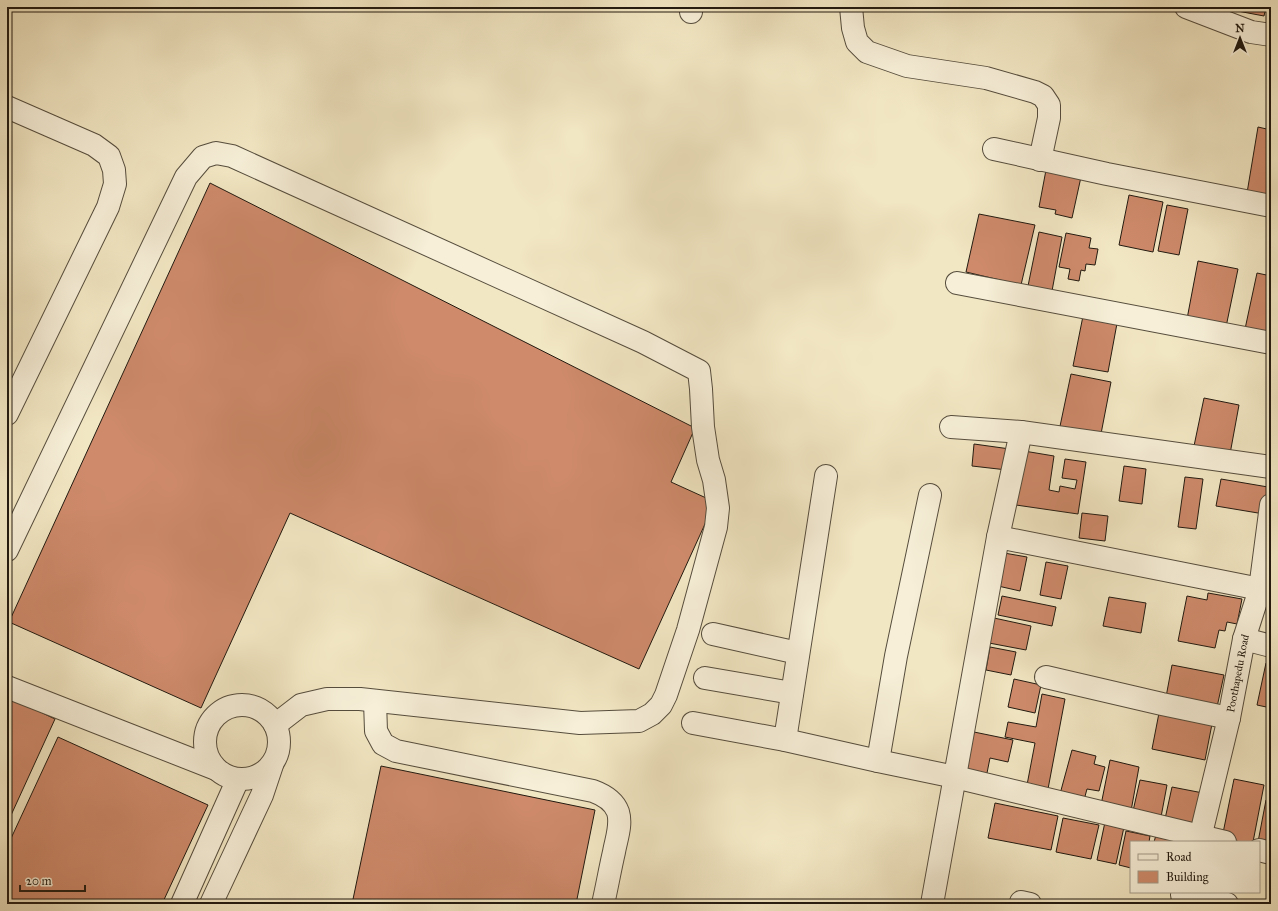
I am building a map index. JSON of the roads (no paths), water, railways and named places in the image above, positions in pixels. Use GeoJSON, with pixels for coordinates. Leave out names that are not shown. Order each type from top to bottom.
{"type":"FeatureCollection","features":[{"type":"Feature","properties":{"kind":"street"},"geometry":{"type":"LineString","coordinates":[[851,7],[853,28],[857,42],[867,52],[907,66],[986,78],[1036,92],[1043,96],[1049,105],[1049,118],[1040,160]]}},
{"type":"Feature","properties":{"kind":"street"},"geometry":{"type":"LineString","coordinates":[[1186,7],[1251,32],[1271,35]]}},
{"type":"Feature","properties":{"kind":"street"},"geometry":{"type":"LineString","coordinates":[[7,107],[94,145],[109,156],[114,170],[115,184],[108,207],[7,414]]}},
{"type":"Feature","properties":{"kind":"street"},"geometry":{"type":"LineString","coordinates":[[994,149],[1107,174],[1271,206]]}},
{"type":"Feature","properties":{"kind":"street"},"geometry":{"type":"LineString","coordinates":[[7,550],[186,177],[203,158],[216,153],[232,156],[253,165],[643,342],[699,371],[702,389],[702,427],[708,460],[714,480],[718,508],[716,527],[688,630],[666,695],[661,706],[652,714],[639,721],[580,723],[360,699],[327,699],[301,705],[276,725]]}},
{"type":"Feature","properties":{"kind":"street"},"geometry":{"type":"LineString","coordinates":[[957,283],[1271,342]]}},
{"type":"Feature","properties":{"kind":"street"},"geometry":{"type":"LineString","coordinates":[[951,427],[1021,432],[1271,467]]}},
{"type":"Feature","properties":{"kind":"street"},"geometry":{"type":"LineString","coordinates":[[932,904],[998,537],[1021,432]]}},
{"type":"Feature","properties":{"kind":"street"},"geometry":{"type":"LineString","coordinates":[[785,740],[826,476]]}},
{"type":"Feature","properties":{"kind":"street"},"geometry":{"type":"LineString","coordinates":[[878,761],[896,656],[930,495]]}},
{"type":"Feature","properties":{"kind":"street","name":"Poothapedu Road"},"geometry":{"type":"LineString","coordinates":[[1200,839],[1229,718],[1244,639],[1260,589],[1271,505]]}},
{"type":"Feature","properties":{"kind":"street"},"geometry":{"type":"LineString","coordinates":[[998,537],[1260,589]]}},
{"type":"Feature","properties":{"kind":"street"},"geometry":{"type":"LineString","coordinates":[[713,634],[798,653]]}},
{"type":"Feature","properties":{"kind":"street"},"geometry":{"type":"LineString","coordinates":[[1244,639],[1271,646]]}},
{"type":"Feature","properties":{"kind":"street"},"geometry":{"type":"LineString","coordinates":[[1046,677],[1229,718]]}},
{"type":"Feature","properties":{"kind":"street"},"geometry":{"type":"LineString","coordinates":[[705,678],[792,693]]}},
{"type":"Feature","properties":{"kind":"street"},"geometry":{"type":"LineString","coordinates":[[7,686],[216,769],[226,776],[238,779],[251,778],[262,773],[272,765]]}},
{"type":"Feature","properties":{"kind":"street"},"geometry":{"type":"LineString","coordinates":[[375,701],[376,731],[383,744],[396,751],[593,791],[609,799],[618,813],[619,826],[603,904]]}},
{"type":"Feature","properties":{"kind":"street"},"geometry":{"type":"LineString","coordinates":[[211,904],[262,795],[272,765],[278,755],[280,742],[278,730],[273,720],[264,711],[253,706],[241,704],[228,707],[217,713],[210,723],[205,735],[205,747],[208,759],[216,769]]}},
{"type":"Feature","properties":{"kind":"street"},"geometry":{"type":"LineString","coordinates":[[693,723],[785,740],[955,777],[1200,839],[1217,841]]}},
{"type":"Feature","properties":{"kind":"street"},"geometry":{"type":"LineString","coordinates":[[182,904],[238,779]]}},
{"type":"Feature","properties":{"kind":"street"},"geometry":{"type":"LineString","coordinates":[[1260,850],[1271,853]]}},
{"type":"Feature","properties":{"kind":"street"},"geometry":{"type":"LineString","coordinates":[[1182,897],[1198,897],[1227,904]]}}]}
